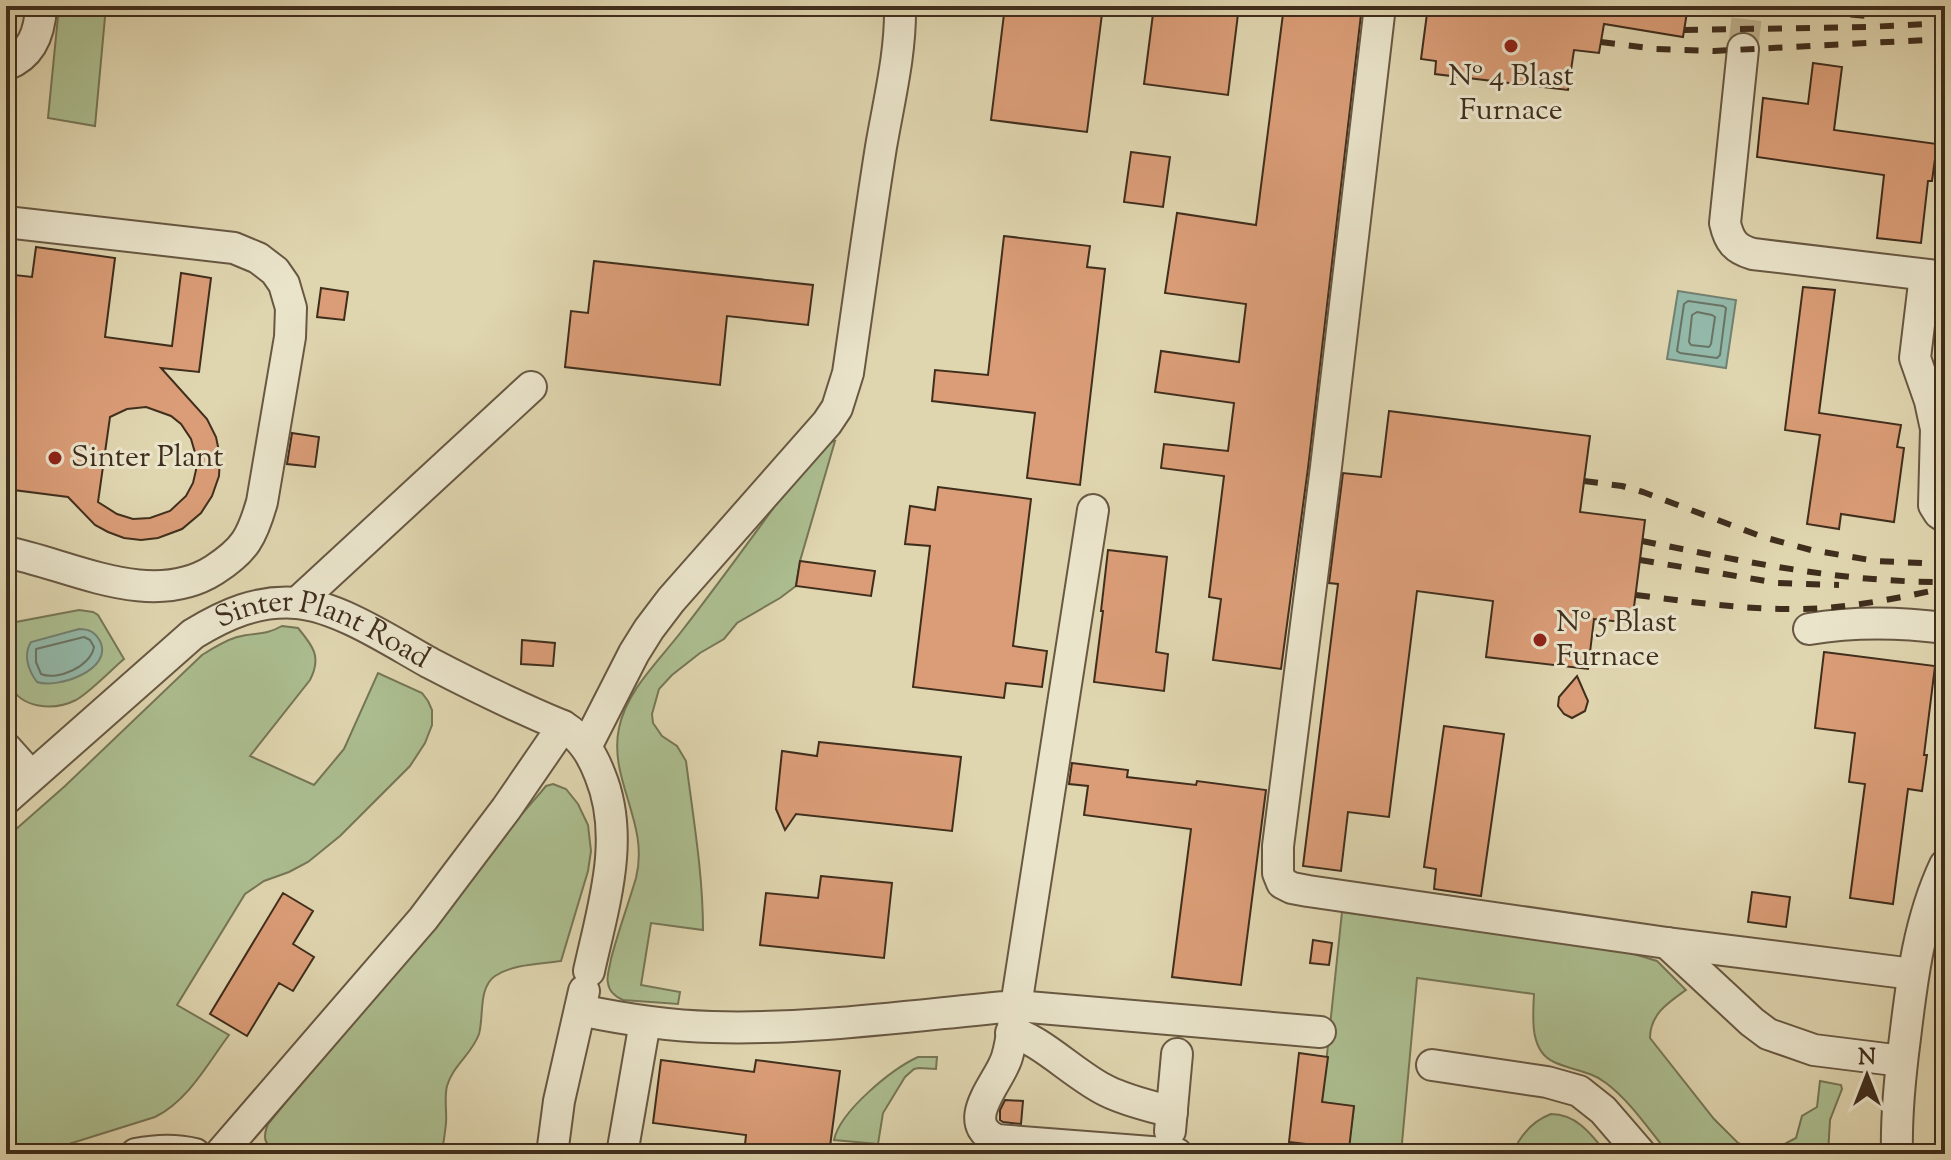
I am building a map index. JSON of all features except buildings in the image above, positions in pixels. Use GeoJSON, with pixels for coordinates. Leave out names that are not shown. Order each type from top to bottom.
{"type":"FeatureCollection","features":[{"type":"Feature","properties":{"kind":"lane"},"geometry":{"type":"LineString","coordinates":[[6,65],[24,54],[34,43],[41,6]]}},
{"type":"Feature","properties":{"kind":"lane"},"geometry":{"type":"LineString","coordinates":[[552,1154],[559,1101],[609,880],[613,820],[605,787],[586,747],[649,629],[827,423],[840,400],[848,373],[896,60],[900,6]]}},
{"type":"Feature","properties":{"kind":"lane"},"geometry":{"type":"LineString","coordinates":[[1380,6],[1281,816],[1278,873],[1282,883],[1308,891],[1667,943],[1913,974]]}},
{"type":"Feature","properties":{"kind":"lane"},"geometry":{"type":"LineString","coordinates":[[1743,49],[1725,223],[1729,240],[1744,252],[1753,254],[1935,276],[1915,358],[1936,429],[1934,505],[1945,517]]}},
{"type":"Feature","properties":{"kind":"lane"},"geometry":{"type":"LineString","coordinates":[[6,222],[234,248],[258,258],[275,271],[284,284],[291,308],[290,337],[262,502],[255,526],[234,557],[195,579],[152,587],[105,580],[6,552]]}},
{"type":"Feature","properties":{"kind":"lane"},"geometry":{"type":"LineString","coordinates":[[297,603],[531,387]]}},
{"type":"Feature","properties":{"kind":"lane"},"geometry":{"type":"LineString","coordinates":[[1093,510],[1008,1054],[980,1109],[980,1123],[988,1136],[997,1140],[1049,1149],[1177,1154]]}},
{"type":"Feature","properties":{"kind":"lane","name":"Sinter Plant Road"},"geometry":{"type":"LineString","coordinates":[[6,799],[193,634],[239,610],[267,603],[297,603],[328,610],[483,691],[563,726],[586,747]]}},
{"type":"Feature","properties":{"kind":"lane"},"geometry":{"type":"LineString","coordinates":[[1809,629],[1881,622],[1945,628]]}},
{"type":"Feature","properties":{"kind":"lane"},"geometry":{"type":"LineString","coordinates":[[220,1154],[423,919],[506,809],[563,726]]}},
{"type":"Feature","properties":{"kind":"lane"},"geometry":{"type":"LineString","coordinates":[[6,748],[31,776]]}},
{"type":"Feature","properties":{"kind":"lane"},"geometry":{"type":"LineString","coordinates":[[1897,1154],[1902,1061],[1913,974],[1922,929],[1945,865]]}},
{"type":"Feature","properties":{"kind":"lane"},"geometry":{"type":"LineString","coordinates":[[1667,943],[1768,1034],[1814,1050],[1902,1061]]}},
{"type":"Feature","properties":{"kind":"lane"},"geometry":{"type":"LineString","coordinates":[[584,990],[645,1022],[709,1027],[1014,1019],[1320,1032]]}},
{"type":"Feature","properties":{"kind":"lane"},"geometry":{"type":"LineString","coordinates":[[1014,1019],[1029,1038],[1078,1075],[1106,1091],[1172,1112]]}},
{"type":"Feature","properties":{"kind":"lane"},"geometry":{"type":"LineString","coordinates":[[622,1154],[645,1022]]}},
{"type":"Feature","properties":{"kind":"lane"},"geometry":{"type":"LineString","coordinates":[[1168,1153],[1177,1054]]}},
{"type":"Feature","properties":{"kind":"lane"},"geometry":{"type":"LineString","coordinates":[[1432,1065],[1547,1082],[1579,1091],[1603,1110],[1641,1154]]}},
{"type":"Feature","properties":{"kind":"lane"},"geometry":{"type":"LineString","coordinates":[[136,1154],[151,1151],[195,1154]]}},
{"type":"Feature","properties":{"kind":"shaded area"},"geometry":{"type":"Polygon","coordinates":[[[59,6],[106,6],[95,126],[48,118],[59,6]]]}},
{"type":"Feature","properties":{"kind":"shaded area"},"geometry":{"type":"Polygon","coordinates":[[[835,441],[800,561],[796,586],[737,623],[724,639],[700,653],[659,689],[652,714],[653,723],[662,736],[677,746],[686,761],[699,866],[703,930],[651,923],[641,985],[680,992],[678,1004],[623,1000],[610,989],[608,974],[639,858],[634,820],[619,766],[617,747],[623,714],[644,677],[815,451],[827,442],[835,441]]]}},
{"type":"Feature","properties":{"kind":"shaded area"},"geometry":{"type":"Polygon","coordinates":[[[79,610],[98,615],[124,659],[76,700],[58,706],[38,706],[21,699],[8,678],[6,633],[16,622],[79,610]]]}},
{"type":"Feature","properties":{"kind":"shaded area"},"geometry":{"type":"Polygon","coordinates":[[[282,626],[298,628],[308,640],[314,652],[314,672],[250,756],[314,785],[344,749],[378,673],[422,693],[428,701],[432,710],[432,725],[425,743],[410,766],[340,836],[308,862],[264,881],[245,894],[177,1005],[229,1035],[178,1101],[155,1117],[37,1154],[6,1154],[6,838],[202,655],[232,639],[265,633],[282,626]]]}},
{"type":"Feature","properties":{"kind":"shaded area"},"geometry":{"type":"Polygon","coordinates":[[[553,784],[566,789],[578,804],[588,825],[591,851],[561,961],[510,969],[490,981],[484,995],[479,1034],[447,1086],[442,1154],[281,1154],[272,1148],[265,1139],[268,1124],[488,853],[546,786],[553,784]]]}},
{"type":"Feature","properties":{"kind":"shaded area"},"geometry":{"type":"Polygon","coordinates":[[[1342,912],[1627,952],[1657,961],[1686,990],[1657,1015],[1650,1038],[1714,1119],[1738,1143],[1756,1150],[1777,1148],[1796,1138],[1802,1116],[1817,1107],[1820,1081],[1841,1085],[1830,1120],[1828,1154],[1669,1154],[1632,1107],[1606,1083],[1554,1062],[1540,1050],[1534,1032],[1534,994],[1417,978],[1401,1154],[1321,1154],[1318,1148],[1348,1151],[1354,1107],[1322,1102],[1342,912]]]}},
{"type":"Feature","properties":{"kind":"shaded area"},"geometry":{"type":"Polygon","coordinates":[[[918,1057],[937,1057],[936,1069],[914,1069],[905,1077],[883,1113],[878,1144],[834,1140],[846,1116],[868,1092],[918,1057]]]}},
{"type":"Feature","properties":{"kind":"shaded area"},"geometry":{"type":"Polygon","coordinates":[[[1551,1114],[1576,1122],[1590,1133],[1607,1154],[1512,1154],[1527,1130],[1551,1114]]]}},
{"type":"Feature","properties":{"kind":"water"},"geometry":{"type":"Polygon","coordinates":[[[1678,291],[1736,300],[1726,368],[1667,359],[1678,291]]]}},
{"type":"Feature","properties":{"kind":"water"},"geometry":{"type":"Polygon","coordinates":[[[79,629],[91,632],[100,641],[102,651],[99,661],[91,669],[69,680],[37,682],[28,662],[27,652],[31,642],[79,629]]]}},
{"type":"Feature","properties":{"kind":"tunnel"},"geometry":{"type":"LineString","coordinates":[[1743,49],[1748,6]]}},
{"type":"Feature","properties":{"kind":"railway"},"geometry":{"type":"LineString","coordinates":[[1767,6],[1876,17]]}},
{"type":"Feature","properties":{"kind":"railway"},"geometry":{"type":"LineString","coordinates":[[1684,30],[1945,23]]}},
{"type":"Feature","properties":{"kind":"railway"},"geometry":{"type":"LineString","coordinates":[[1601,42],[1656,49],[1714,51],[1945,39]]}},
{"type":"Feature","properties":{"kind":"railway"},"geometry":{"type":"LineString","coordinates":[[1584,481],[1643,492],[1763,537],[1811,550],[1876,561],[1945,564]]}},
{"type":"Feature","properties":{"kind":"railway"},"geometry":{"type":"LineString","coordinates":[[1642,541],[1828,574],[1941,582]]}},
{"type":"Feature","properties":{"kind":"railway"},"geometry":{"type":"LineString","coordinates":[[1640,560],[1778,583],[1839,585]]}},
{"type":"Feature","properties":{"kind":"railway"},"geometry":{"type":"LineString","coordinates":[[1636,595],[1740,607],[1803,609],[1856,605],[1945,588]]}},
{"type":"Feature","properties":{"kind":"place","name":"Nº 4 Blast Furnace"},"geometry":{"type":"Point","coordinates":[1511,46]}},
{"type":"Feature","properties":{"kind":"place","name":"Sinter Plant"},"geometry":{"type":"Point","coordinates":[55,458]}},
{"type":"Feature","properties":{"kind":"place","name":"Nº 5 Blast Furnace"},"geometry":{"type":"Point","coordinates":[1540,640]}}]}
